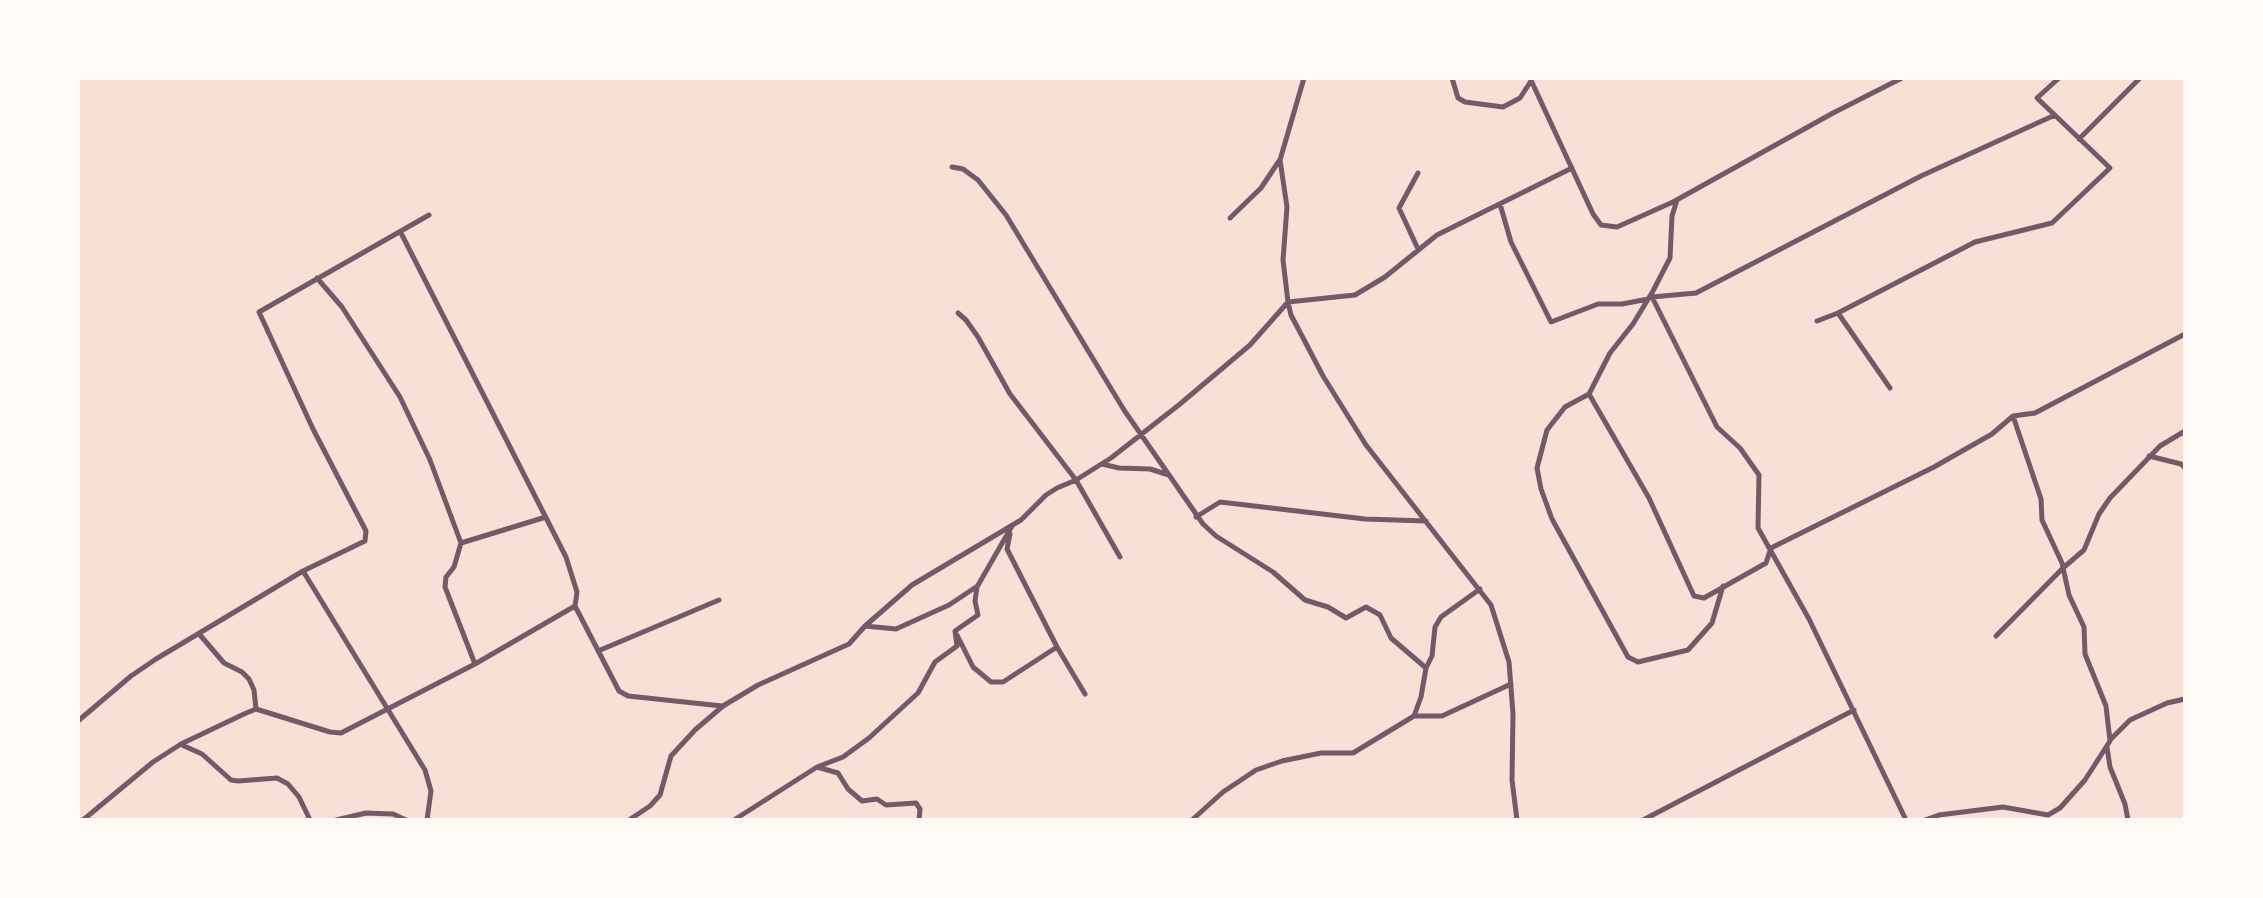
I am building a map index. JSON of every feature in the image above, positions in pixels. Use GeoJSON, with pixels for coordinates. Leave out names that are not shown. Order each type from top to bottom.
{"type":"FeatureCollection","features":[{"type":"Feature","properties":{"kind":"street"},"geometry":{"type":"LineString","coordinates":[[1230,218],[1261,188],[1280,160],[1307,78]]}},
{"type":"Feature","properties":{"kind":"street"},"geometry":{"type":"LineString","coordinates":[[1452,78],[1458,98],[1465,102],[1503,107],[1520,98],[1531,79]]}},
{"type":"Feature","properties":{"kind":"street"},"geometry":{"type":"LineString","coordinates":[[1531,79],[1601,225],[1617,227],[1677,200],[1902,78]]}},
{"type":"Feature","properties":{"kind":"street"},"geometry":{"type":"LineString","coordinates":[[1817,321],[1975,242],[2052,223],[2110,168],[2037,98],[2059,78]]}},
{"type":"Feature","properties":{"kind":"street"},"geometry":{"type":"LineString","coordinates":[[2079,139],[2140,78]]}},
{"type":"Feature","properties":{"kind":"street"},"geometry":{"type":"LineString","coordinates":[[1906,820],[1854,710],[1758,528],[1759,475],[1740,448],[1717,427],[1652,297],[1696,293],[1921,176],[2055,115]]}},
{"type":"Feature","properties":{"kind":"street"},"geometry":{"type":"LineString","coordinates":[[1280,160],[1287,207],[1283,260],[1291,315],[1353,424],[1491,605],[1502,636],[1511,684],[1512,780],[1517,820]]}},
{"type":"Feature","properties":{"kind":"street"},"geometry":{"type":"LineString","coordinates":[[952,167],[963,169],[978,180],[1006,215],[1140,434],[1196,517],[1216,536],[1273,572],[1305,600],[1328,607],[1346,618],[1366,607],[1380,615],[1391,638],[1426,668]]}},
{"type":"Feature","properties":{"kind":"street"},"geometry":{"type":"LineString","coordinates":[[629,820],[660,795],[671,756],[723,706],[758,685],[849,644],[912,585],[1012,525],[1046,495],[1102,464],[1250,345],[1288,302],[1355,295],[1385,277],[1437,235],[1572,168]]}},
{"type":"Feature","properties":{"kind":"street"},"geometry":{"type":"LineString","coordinates":[[1418,173],[1399,208],[1418,249]]}},
{"type":"Feature","properties":{"kind":"street"},"geometry":{"type":"LineString","coordinates":[[1677,200],[1672,216],[1670,258],[1633,324],[1610,353],[1589,394],[1565,407],[1547,430],[1537,468],[1552,519],[1624,654],[1638,662],[1688,650],[1712,623],[1723,586]]}},
{"type":"Feature","properties":{"kind":"street"},"geometry":{"type":"LineString","coordinates":[[1500,204],[1511,242],[1551,322],[1598,304],[1648,299]]}},
{"type":"Feature","properties":{"kind":"street"},"geometry":{"type":"LineString","coordinates":[[78,721],[131,676],[303,571],[365,541],[367,536],[259,312],[429,215]]}},
{"type":"Feature","properties":{"kind":"street"},"geometry":{"type":"LineString","coordinates":[[401,233],[546,517],[572,573],[577,592],[575,606],[622,694],[723,706]]}},
{"type":"Feature","properties":{"kind":"street"},"geometry":{"type":"LineString","coordinates":[[317,278],[342,307],[400,397],[430,460],[461,543],[454,567],[446,577],[445,587],[475,664]]}},
{"type":"Feature","properties":{"kind":"street"},"geometry":{"type":"LineString","coordinates":[[958,313],[978,337],[1010,394],[1076,480],[1120,557]]}},
{"type":"Feature","properties":{"kind":"street"},"geometry":{"type":"LineString","coordinates":[[1838,313],[1890,388]]}},
{"type":"Feature","properties":{"kind":"street"},"geometry":{"type":"LineString","coordinates":[[1589,394],[1649,498],[1694,596],[1704,598],[1766,563],[1771,548],[1934,467],[1992,434],[2013,416],[2047,408],[2185,334]]}},
{"type":"Feature","properties":{"kind":"street"},"geometry":{"type":"LineString","coordinates":[[2013,416],[2041,499],[2042,520],[2063,568],[2069,595],[2085,629],[2085,654],[2106,706],[2110,767],[2128,820]]}},
{"type":"Feature","properties":{"kind":"street"},"geometry":{"type":"LineString","coordinates":[[1996,636],[2084,550],[2103,506],[2149,456],[2185,431]]}},
{"type":"Feature","properties":{"kind":"street"},"geometry":{"type":"LineString","coordinates":[[2149,456],[2181,464],[2185,468]]}},
{"type":"Feature","properties":{"kind":"street"},"geometry":{"type":"LineString","coordinates":[[1102,464],[1150,469],[1170,475]]}},
{"type":"Feature","properties":{"kind":"street"},"geometry":{"type":"LineString","coordinates":[[1196,517],[1220,502],[1365,519],[1426,521]]}},
{"type":"Feature","properties":{"kind":"street"},"geometry":{"type":"LineString","coordinates":[[461,543],[546,517]]}},
{"type":"Feature","properties":{"kind":"street"},"geometry":{"type":"LineString","coordinates":[[955,631],[978,615],[975,601],[977,587],[1012,525]]}},
{"type":"Feature","properties":{"kind":"street"},"geometry":{"type":"LineString","coordinates":[[1012,525],[1007,549],[1085,694]]}},
{"type":"Feature","properties":{"kind":"street"},"geometry":{"type":"LineString","coordinates":[[303,571],[425,770],[431,791],[427,820]]}},
{"type":"Feature","properties":{"kind":"street"},"geometry":{"type":"LineString","coordinates":[[865,626],[896,629],[949,605],[977,587]]}},
{"type":"Feature","properties":{"kind":"street"},"geometry":{"type":"LineString","coordinates":[[1414,716],[1432,656],[1435,627],[1441,617],[1480,589]]}},
{"type":"Feature","properties":{"kind":"street"},"geometry":{"type":"LineString","coordinates":[[598,651],[719,600]]}},
{"type":"Feature","properties":{"kind":"street"},"geometry":{"type":"LineString","coordinates":[[83,820],[153,762],[181,744],[256,709],[341,733],[475,664],[575,606]]}},
{"type":"Feature","properties":{"kind":"street"},"geometry":{"type":"LineString","coordinates":[[955,631],[973,667],[991,682],[1003,682],[1057,647]]}},
{"type":"Feature","properties":{"kind":"street"},"geometry":{"type":"LineString","coordinates":[[734,820],[817,767],[843,757],[869,738],[918,693],[935,662],[957,646],[955,631]]}},
{"type":"Feature","properties":{"kind":"street"},"geometry":{"type":"LineString","coordinates":[[200,635],[224,663],[249,679],[256,709]]}},
{"type":"Feature","properties":{"kind":"street"},"geometry":{"type":"LineString","coordinates":[[1192,820],[1223,792],[1256,770],[1321,753],[1353,753],[1414,716],[1442,716],[1511,684]]}},
{"type":"Feature","properties":{"kind":"street"},"geometry":{"type":"LineString","coordinates":[[1925,820],[1939,815],[2003,807],[2048,815],[2060,808],[2085,780],[2108,744],[2130,720],[2167,703],[2185,699]]}},
{"type":"Feature","properties":{"kind":"street"},"geometry":{"type":"LineString","coordinates":[[1643,820],[1854,710]]}},
{"type":"Feature","properties":{"kind":"street"},"geometry":{"type":"LineString","coordinates":[[181,744],[202,754],[231,780],[277,778],[288,784],[299,797],[310,820]]}},
{"type":"Feature","properties":{"kind":"street"},"geometry":{"type":"LineString","coordinates":[[817,767],[838,773],[848,789],[862,801],[877,799],[886,805],[916,803],[920,809],[919,820]]}},
{"type":"Feature","properties":{"kind":"street"},"geometry":{"type":"LineString","coordinates":[[336,820],[366,813],[393,814],[406,820]]}}]}
